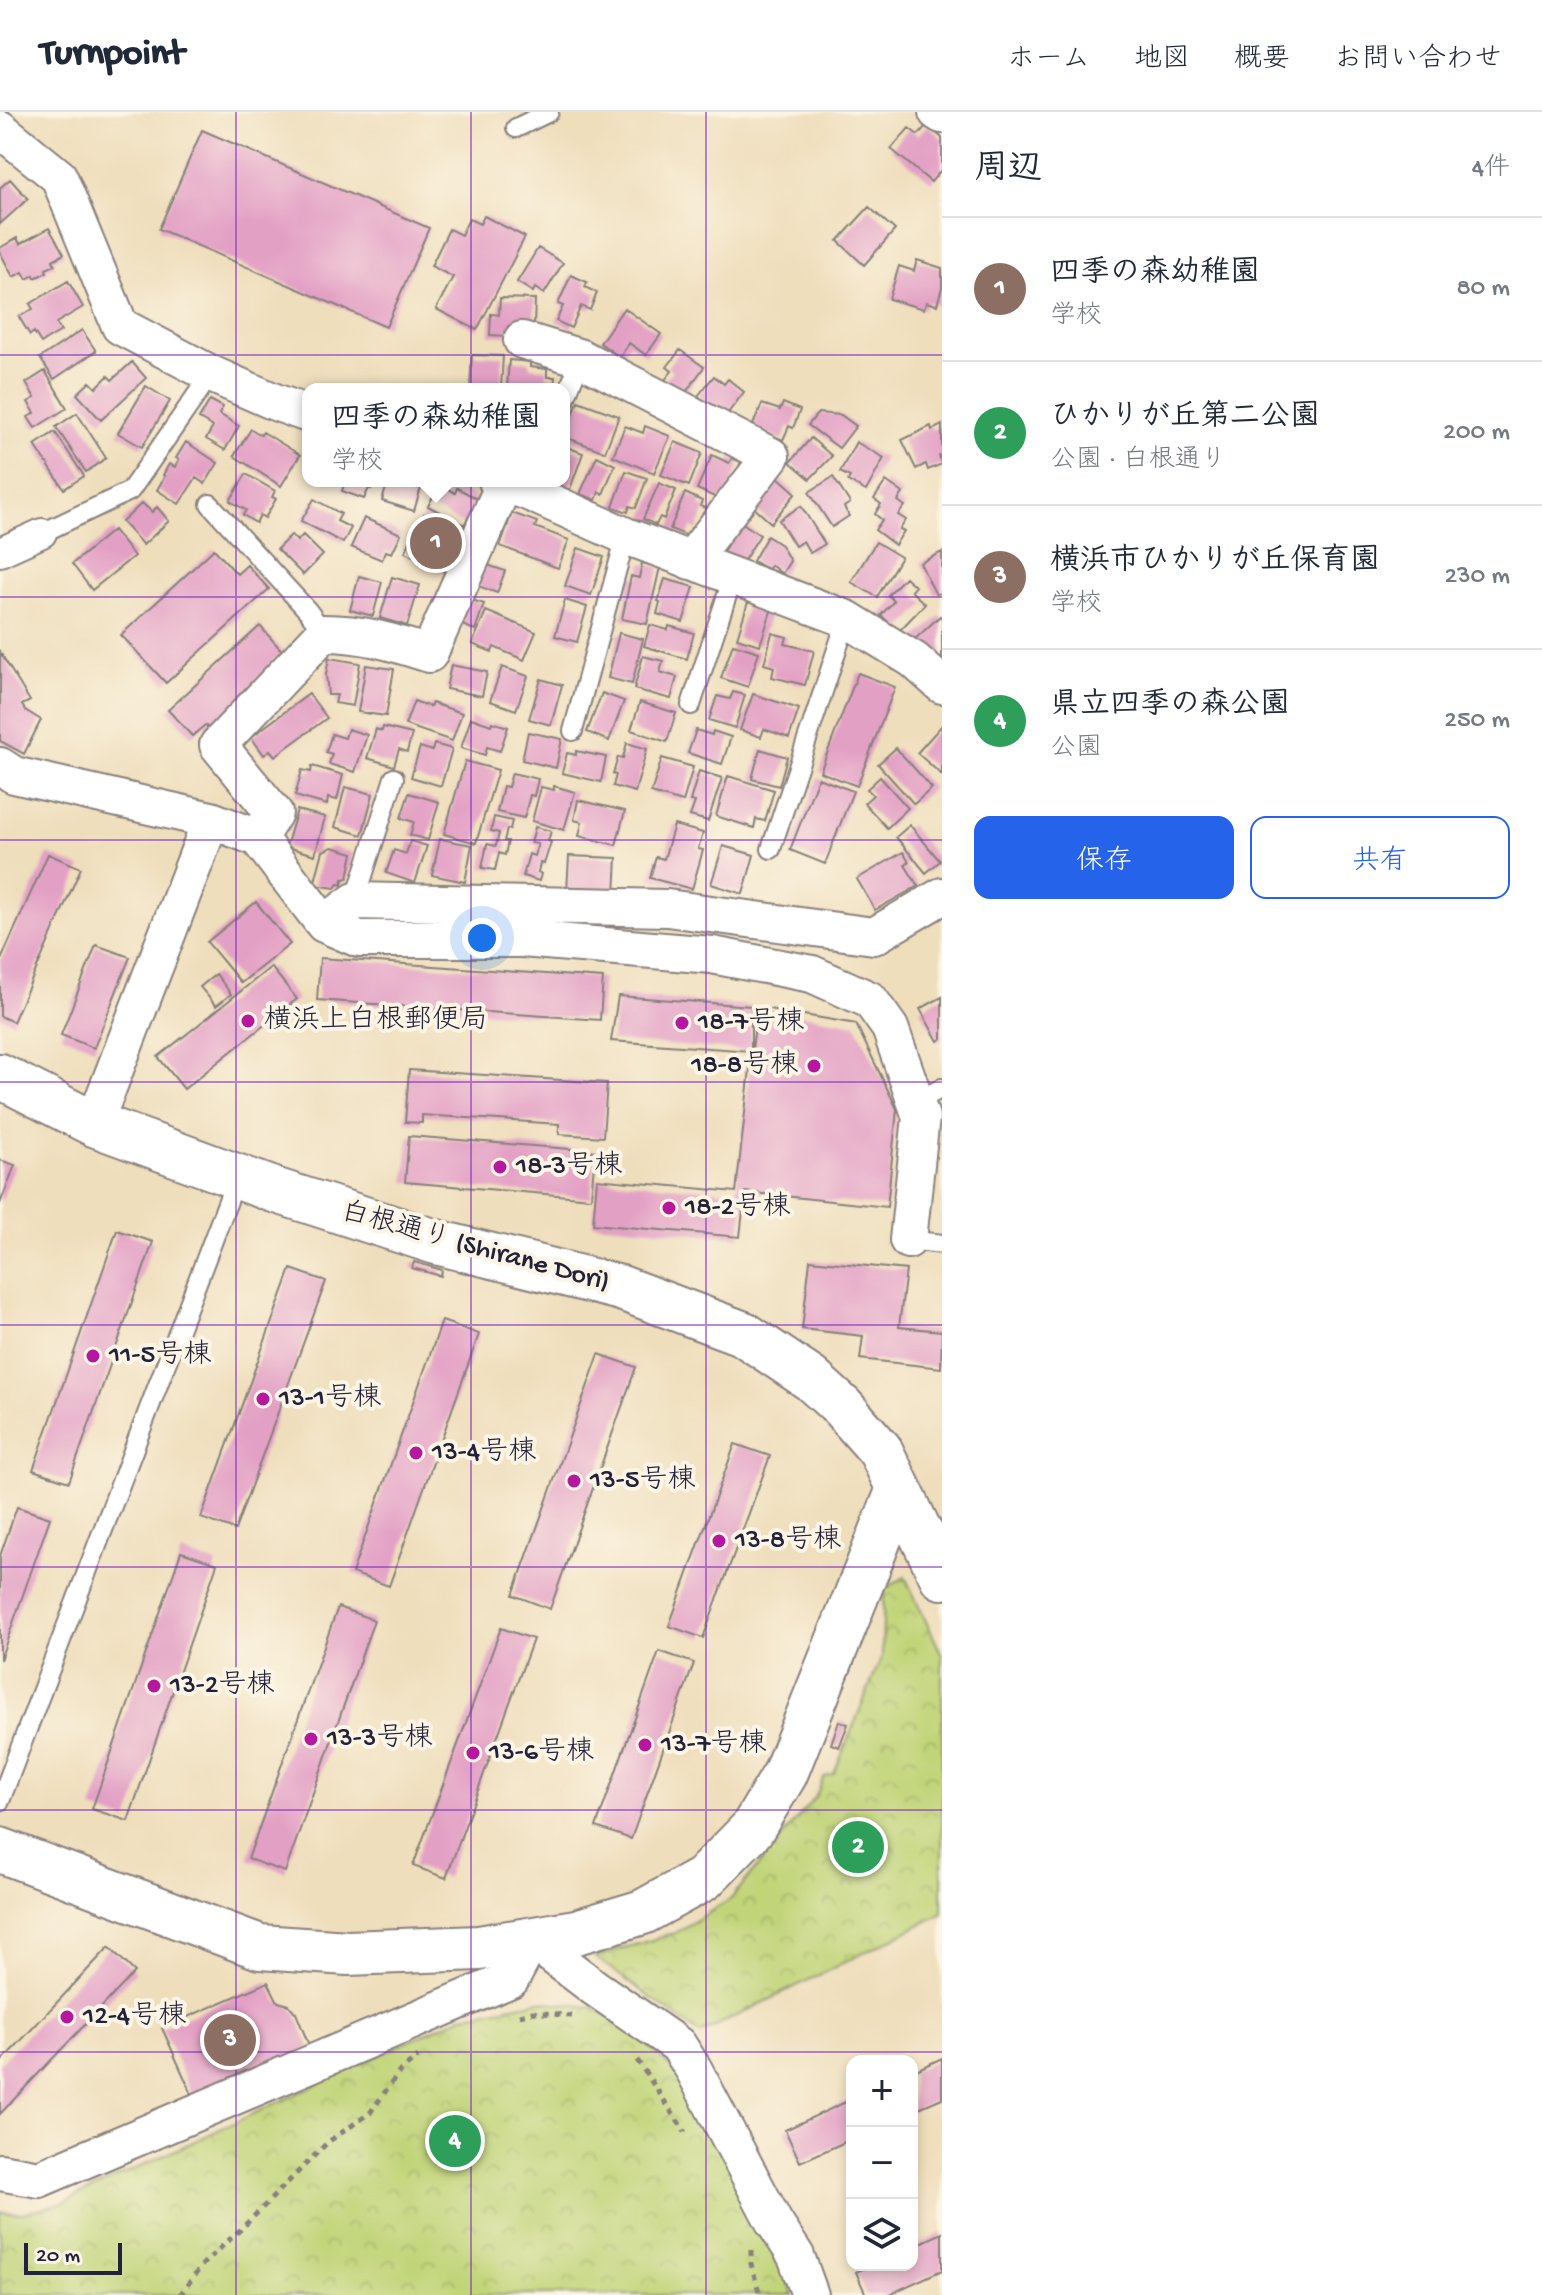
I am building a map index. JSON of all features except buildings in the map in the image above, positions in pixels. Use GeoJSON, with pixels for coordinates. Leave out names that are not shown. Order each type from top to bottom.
{"type":"FeatureCollection","features":[{"type":"Feature","properties":{"kind":"street"},"geometry":{"type":"LineString","coordinates":[[0,129],[59,177],[120,326],[211,374],[302,412]]}},
{"type":"Feature","properties":{"kind":"street"},"geometry":{"type":"LineString","coordinates":[[522,340],[581,358],[771,456],[690,561]]}},
{"type":"Feature","properties":{"kind":"street"},"geometry":{"type":"LineString","coordinates":[[258,838],[274,813],[218,745],[324,633],[354,633],[429,654],[514,487]]}},
{"type":"Feature","properties":{"kind":"street"},"geometry":{"type":"LineString","coordinates":[[522,487],[626,536],[847,619],[914,660],[942,685]]}},
{"type":"Feature","properties":{"kind":"street"},"geometry":{"type":"LineString","coordinates":[[0,552],[42,533]]}},
{"type":"Feature","properties":{"kind":"street"},"geometry":{"type":"LineString","coordinates":[[0,766],[14,775],[211,820],[258,838],[324,924],[359,939],[537,940],[712,955],[812,974],[870,1000],[929,1095],[921,1117],[925,1242]]}},
{"type":"Feature","properties":{"kind":"street"},"geometry":{"type":"LineString","coordinates":[[94,1124],[211,820]]}},
{"type":"Feature","properties":{"kind":"street"},"geometry":{"type":"LineString","coordinates":[[324,924],[355,901],[667,908],[874,936],[942,896]]}},
{"type":"Feature","properties":{"kind":"street","name":"白根通り (Shirane Dori)"},"geometry":{"type":"LineString","coordinates":[[0,1076],[94,1124],[237,1177],[436,1242],[621,1288],[744,1334],[811,1379],[842,1407],[880,1450],[915,1511],[942,1577]]}},
{"type":"Feature","properties":{"kind":"street"},"geometry":{"type":"LineString","coordinates":[[0,1850],[260,1947],[348,1953],[479,1948],[576,1932],[643,1912],[703,1879],[752,1829],[785,1774],[915,1511]]}},
{"type":"Feature","properties":{"kind":"street"},"geometry":{"type":"LineString","coordinates":[[0,2172],[39,2179],[511,1979],[532,1940]]}},
{"type":"Feature","properties":{"kind":"street"},"geometry":{"type":"LineString","coordinates":[[532,1940],[678,2045],[774,2222],[796,2256],[810,2295]]}},
{"type":"Feature","properties":{"kind":"lane"},"geometry":{"type":"LineString","coordinates":[[516,128],[549,112]]}},
{"type":"Feature","properties":{"kind":"lane"},"geometry":{"type":"LineString","coordinates":[[570,386],[581,358]]}},
{"type":"Feature","properties":{"kind":"lane"},"geometry":{"type":"LineString","coordinates":[[42,533],[130,491],[211,374]]}},
{"type":"Feature","properties":{"kind":"lane"},"geometry":{"type":"LineString","coordinates":[[210,504],[308,611],[324,633]]}},
{"type":"Feature","properties":{"kind":"lane"},"geometry":{"type":"LineString","coordinates":[[573,731],[626,536]]}},
{"type":"Feature","properties":{"kind":"lane"},"geometry":{"type":"LineString","coordinates":[[691,705],[733,577]]}},
{"type":"Feature","properties":{"kind":"lane"},"geometry":{"type":"LineString","coordinates":[[771,849],[847,619]]}},
{"type":"Feature","properties":{"kind":"lane"},"geometry":{"type":"LineString","coordinates":[[355,901],[394,778]]}},
{"type":"Feature","properties":{"kind":"lane"},"geometry":{"type":"LineString","coordinates":[[0,1801],[237,1177]]}},
{"type":"Feature","properties":{"kind":"path"},"geometry":{"type":"LineString","coordinates":[[519,2016],[533,2012],[571,2015],[584,2021]]}},
{"type":"Feature","properties":{"kind":"path"},"geometry":{"type":"LineString","coordinates":[[631,2050],[689,2138]]}},
{"type":"Feature","properties":{"kind":"path"},"geometry":{"type":"LineString","coordinates":[[180,2295],[203,2264],[328,2142],[370,2113],[400,2071],[423,2054]]}},
{"type":"Feature","properties":{"kind":"path"},"geometry":{"type":"LineString","coordinates":[[751,2249],[751,2264],[760,2295]]}},
{"type":"Feature","properties":{"kind":"green space"},"geometry":{"type":"Polygon","coordinates":[[[905,1577],[942,1655],[942,1914],[700,2034],[595,1957],[675,1933],[731,1899],[816,1796],[824,1777],[834,1774],[882,1656],[884,1590],[905,1577]]]}},
{"type":"Feature","properties":{"kind":"green space"},"geometry":{"type":"Polygon","coordinates":[[[538,2001],[592,2007],[630,2028],[682,2079],[780,2262],[793,2295],[0,2295],[0,2212],[24,2213],[64,2202],[463,2016],[538,2001]]]}},
{"type":"Feature","properties":{"kind":"place","name":"四季の森幼稚園"},"geometry":{"type":"Point","coordinates":[436,543]}},
{"type":"Feature","properties":{"kind":"place","name":"横浜上白根郵便局"},"geometry":{"type":"Point","coordinates":[248,1021]}},
{"type":"Feature","properties":{"kind":"place","name":"18-7号棟"},"geometry":{"type":"Point","coordinates":[682,1023]}},
{"type":"Feature","properties":{"kind":"place","name":"18-8号棟"},"geometry":{"type":"Point","coordinates":[814,1066]}},
{"type":"Feature","properties":{"kind":"place","name":"18-3号棟"},"geometry":{"type":"Point","coordinates":[500,1167]}},
{"type":"Feature","properties":{"kind":"place","name":"18-2号棟"},"geometry":{"type":"Point","coordinates":[669,1208]}},
{"type":"Feature","properties":{"kind":"place","name":"11-5号棟"},"geometry":{"type":"Point","coordinates":[93,1356]}},
{"type":"Feature","properties":{"kind":"place","name":"13-1号棟"},"geometry":{"type":"Point","coordinates":[263,1399]}},
{"type":"Feature","properties":{"kind":"place","name":"13-4号棟"},"geometry":{"type":"Point","coordinates":[416,1453]}},
{"type":"Feature","properties":{"kind":"place","name":"13-5号棟"},"geometry":{"type":"Point","coordinates":[574,1481]}},
{"type":"Feature","properties":{"kind":"place","name":"13-8号棟"},"geometry":{"type":"Point","coordinates":[719,1541]}},
{"type":"Feature","properties":{"kind":"place","name":"13-2号棟"},"geometry":{"type":"Point","coordinates":[154,1686]}},
{"type":"Feature","properties":{"kind":"place","name":"13-3号棟"},"geometry":{"type":"Point","coordinates":[311,1739]}},
{"type":"Feature","properties":{"kind":"place","name":"13-7号棟"},"geometry":{"type":"Point","coordinates":[645,1745]}},
{"type":"Feature","properties":{"kind":"place","name":"13-6号棟"},"geometry":{"type":"Point","coordinates":[473,1753]}},
{"type":"Feature","properties":{"kind":"place","name":"ひかりが丘第二公園"},"geometry":{"type":"Point","coordinates":[858,1847]}},
{"type":"Feature","properties":{"kind":"place","name":"12-4号棟"},"geometry":{"type":"Point","coordinates":[67,2017]}},
{"type":"Feature","properties":{"kind":"place","name":"横浜市ひかりが丘保育園"},"geometry":{"type":"Point","coordinates":[230,2040]}},
{"type":"Feature","properties":{"kind":"place","name":"県立四季の森公園"},"geometry":{"type":"Point","coordinates":[455,2141]}}]}
